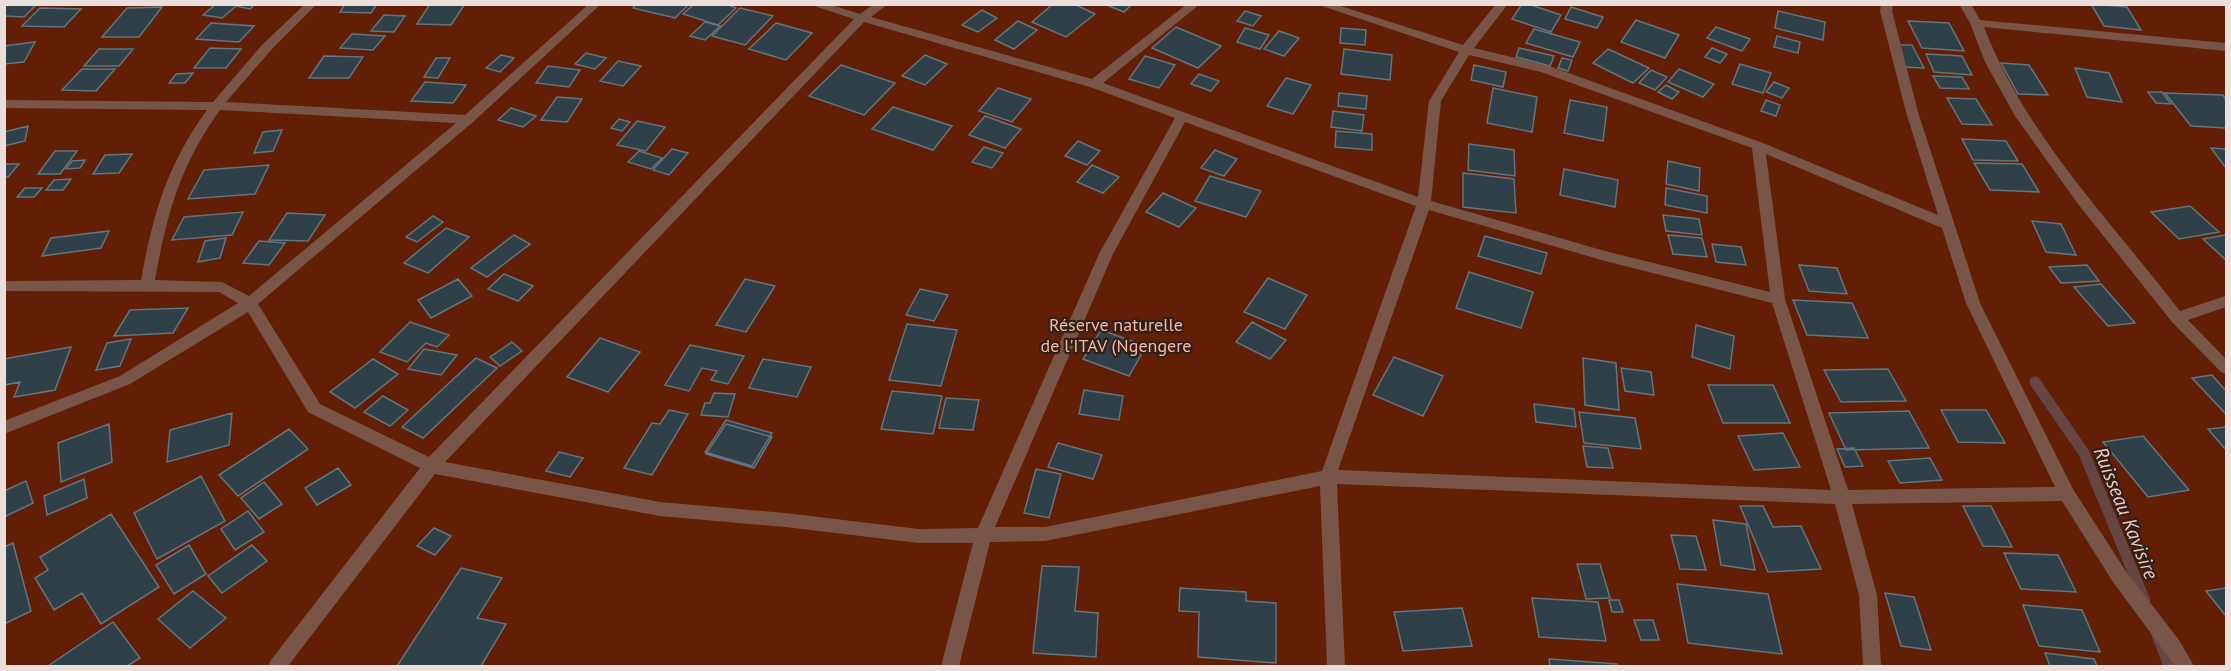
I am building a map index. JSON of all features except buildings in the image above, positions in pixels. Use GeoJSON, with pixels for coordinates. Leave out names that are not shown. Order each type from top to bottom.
{"type":"FeatureCollection","features":[{"type":"Feature","properties":{"kind":"street"},"geometry":{"type":"LineString","coordinates":[[147,285],[163,205],[185,156],[216,106],[272,39],[312,4]]}},
{"type":"Feature","properties":{"kind":"street"},"geometry":{"type":"LineString","coordinates":[[4,428],[125,380],[250,303],[468,119],[596,4]]}},
{"type":"Feature","properties":{"kind":"street"},"geometry":{"type":"LineString","coordinates":[[813,4],[1094,84],[1424,204],[1605,256],[1778,299]]}},
{"type":"Feature","properties":{"kind":"street"},"geometry":{"type":"LineString","coordinates":[[277,666],[431,466],[863,17],[883,4]]}},
{"type":"Feature","properties":{"kind":"street"},"geometry":{"type":"LineString","coordinates":[[1094,84],[1195,4]]}},
{"type":"Feature","properties":{"kind":"street"},"geometry":{"type":"LineString","coordinates":[[1321,4],[1466,50],[1545,69],[1758,146],[1948,225]]}},
{"type":"Feature","properties":{"kind":"street"},"geometry":{"type":"LineString","coordinates":[[1336,666],[1328,477],[1424,204],[1435,101],[1466,50],[1503,4]]}},
{"type":"Feature","properties":{"kind":"street"},"geometry":{"type":"LineString","coordinates":[[1887,4],[1886,11],[1912,112],[1973,303],[2067,494],[2119,576],[2173,646],[2185,666]]}},
{"type":"Feature","properties":{"kind":"street"},"geometry":{"type":"LineString","coordinates":[[1965,4],[1976,23],[1991,62],[2019,113],[2083,201],[2177,318],[2226,368]]}},
{"type":"Feature","properties":{"kind":"street"},"geometry":{"type":"LineString","coordinates":[[1976,23],[2226,47]]}},
{"type":"Feature","properties":{"kind":"street"},"geometry":{"type":"LineString","coordinates":[[4,104],[216,106],[468,119]]}},
{"type":"Feature","properties":{"kind":"street"},"geometry":{"type":"LineString","coordinates":[[950,666],[983,535],[1107,254],[1182,116]]}},
{"type":"Feature","properties":{"kind":"street"},"geometry":{"type":"LineString","coordinates":[[1758,146],[1778,299],[1842,497],[1868,595],[1872,666]]}},
{"type":"Feature","properties":{"kind":"street"},"geometry":{"type":"LineString","coordinates":[[4,286],[222,287],[250,303],[314,408],[431,466],[660,509],[785,520],[919,536],[1045,534],[1328,477],[1842,497],[2067,494]]}},
{"type":"Feature","properties":{"kind":"street"},"geometry":{"type":"LineString","coordinates":[[2177,318],[2226,301]]}},
{"type":"Feature","properties":{"kind":"green space","name":"Réserve naturelle de l'ITAV (Ngengere"},"geometry":{"type":"Polygon","coordinates":[[[5,5],[2226,5],[2226,666],[5,666],[5,5]]]}},
{"type":"Feature","properties":{"kind":"waterway","name":"Ruisseau Kavisire"},"geometry":{"type":"LineString","coordinates":[[2035,382],[2084,453],[2145,601]]}},
{"type":"Feature","properties":{"kind":"waterway","name":"Ruisseau Kavisire"},"geometry":{"type":"LineString","coordinates":[[2157,635],[2169,666]]}}]}
